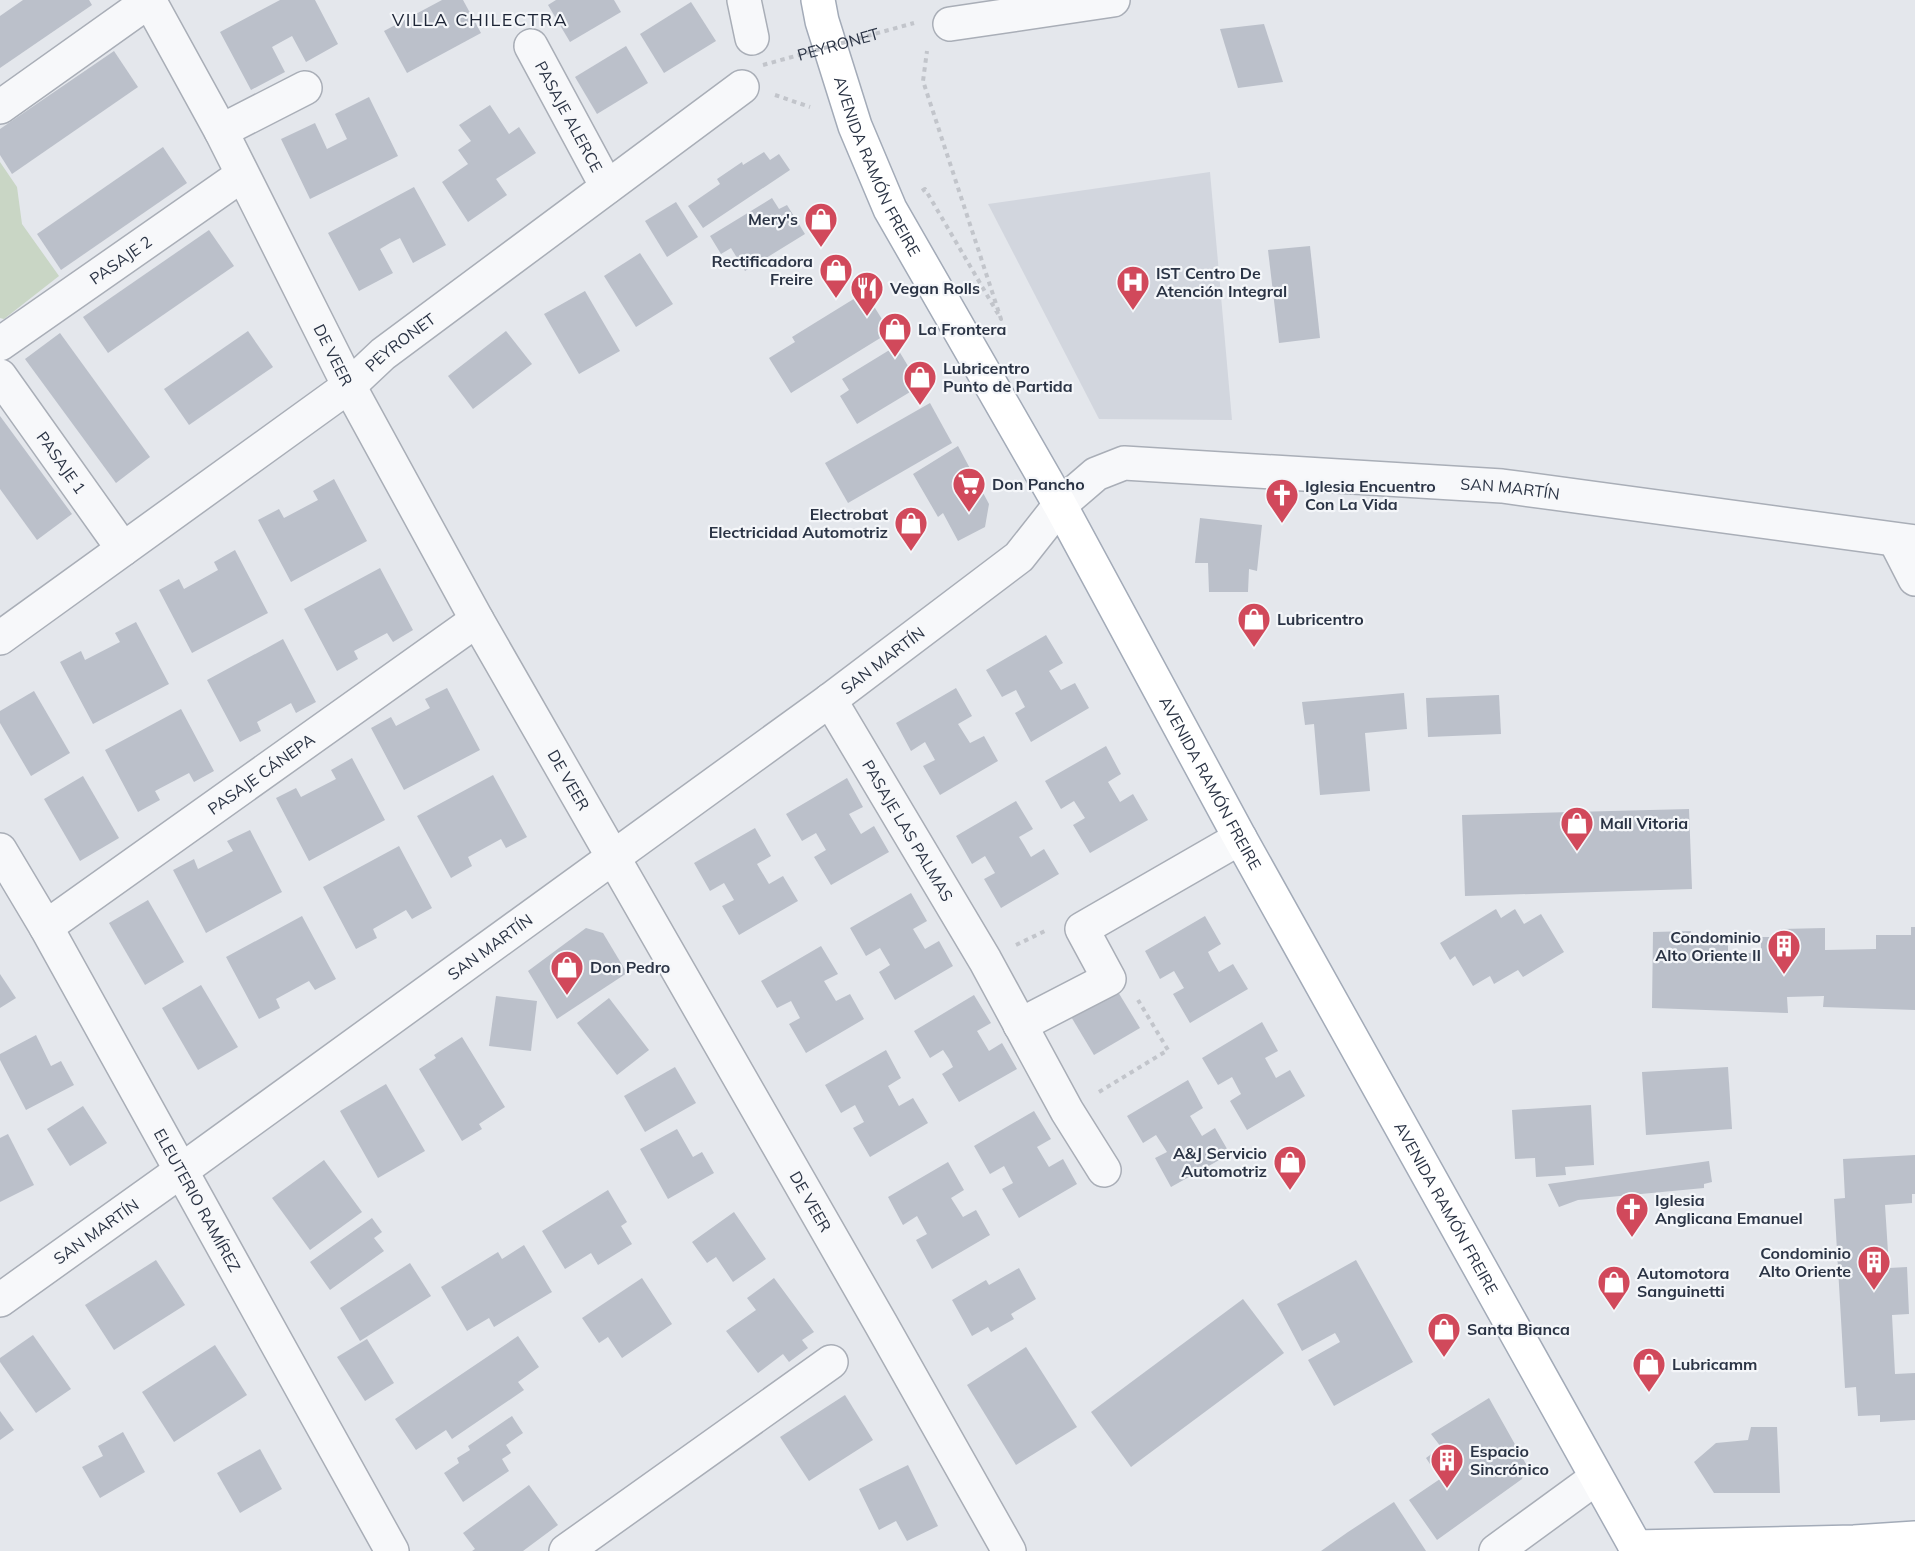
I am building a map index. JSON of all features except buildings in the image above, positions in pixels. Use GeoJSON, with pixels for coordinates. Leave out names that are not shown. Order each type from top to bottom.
{"type":"FeatureCollection","features":[{"type":"Feature","properties":{"kind":"main road","name":"AVENIDA RAMÓN FREIRE"},"geometry":{"type":"LineString","coordinates":[[818,0],[822,21],[855,126],[890,209],[1060,506],[1240,838],[1636,1549]]}},
{"type":"Feature","properties":{"kind":"main road"},"geometry":{"type":"LineString","coordinates":[[1636,1549],[1915,1538]]}},
{"type":"Feature","properties":{"kind":"street"},"geometry":{"type":"LineString","coordinates":[[0,107],[149,0]]}},
{"type":"Feature","properties":{"kind":"street","name":"DE VEER"},"geometry":{"type":"LineString","coordinates":[[149,0],[221,131],[349,386],[477,620],[881,1323],[1009,1551]]}},
{"type":"Feature","properties":{"kind":"street"},"geometry":{"type":"LineString","coordinates":[[744,0],[752,63]]}},
{"type":"Feature","properties":{"kind":"street"},"geometry":{"type":"LineString","coordinates":[[938,36],[1113,0]]}},
{"type":"Feature","properties":{"kind":"street","name":"PASAJE ALERCE"},"geometry":{"type":"LineString","coordinates":[[531,46],[607,187]]}},
{"type":"Feature","properties":{"kind":"street","name":"PEYRONET"},"geometry":{"type":"LineString","coordinates":[[0,638],[349,386],[382,354],[607,187],[752,63]]}},
{"type":"Feature","properties":{"kind":"street"},"geometry":{"type":"LineString","coordinates":[[221,131],[305,88]]}},
{"type":"Feature","properties":{"kind":"street","name":"PASAJE 2"},"geometry":{"type":"LineString","coordinates":[[0,344],[242,175]]}},
{"type":"Feature","properties":{"kind":"street","name":"PASAJE 1"},"geometry":{"type":"LineString","coordinates":[[0,376],[123,549]]}},
{"type":"Feature","properties":{"kind":"street","name":"SAN MARTÍN"},"geometry":{"type":"LineString","coordinates":[[0,1300],[830,700],[1019,557],[1060,506],[1096,474],[1124,463],[1502,486],[1905,541],[1915,579]]}},
{"type":"Feature","properties":{"kind":"street","name":"PASAJE CÁNEPA"},"geometry":{"type":"LineString","coordinates":[[46,927],[477,620]]}},
{"type":"Feature","properties":{"kind":"street","name":"PASAJE LAS PALMAS"},"geometry":{"type":"LineString","coordinates":[[830,700],[985,960],[1067,1111],[1104,1170]]}},
{"type":"Feature","properties":{"kind":"street"},"geometry":{"type":"LineString","coordinates":[[1020,1025],[1109,979],[1082,929],[1240,838]]}},
{"type":"Feature","properties":{"kind":"street","name":"ELEUTERIO RAMÍREZ"},"geometry":{"type":"LineString","coordinates":[[0,850],[46,927],[182,1170],[392,1551]]}},
{"type":"Feature","properties":{"kind":"street"},"geometry":{"type":"LineString","coordinates":[[566,1551],[831,1362]]}},
{"type":"Feature","properties":{"kind":"street"},"geometry":{"type":"LineString","coordinates":[[1496,1551],[1596,1478]]}},
{"type":"Feature","properties":{"kind":"path","name":"PEYRONET"},"geometry":{"type":"LineString","coordinates":[[752,63],[914,23]]}},
{"type":"Feature","properties":{"kind":"path"},"geometry":{"type":"LineString","coordinates":[[890,209],[925,189],[1000,319],[923,81],[938,36]]}},
{"type":"Feature","properties":{"kind":"path"},"geometry":{"type":"LineString","coordinates":[[752,63],[790,99],[855,126]]}},
{"type":"Feature","properties":{"kind":"path"},"geometry":{"type":"LineString","coordinates":[[985,960],[1056,925],[1082,929]]}},
{"type":"Feature","properties":{"kind":"path"},"geometry":{"type":"LineString","coordinates":[[1067,1111],[1168,1050],[1126,981],[1109,979]]}},
{"type":"Feature","properties":{"kind":"shaded area","name":"IST Centro De Atención Integral"},"geometry":{"type":"Polygon","coordinates":[[[1210,172],[1232,420],[1099,419],[988,204],[1210,172]]]}},
{"type":"Feature","properties":{"kind":"green space"},"geometry":{"type":"Polygon","coordinates":[[[0,162],[17,187],[22,224],[59,276],[4,319],[0,318],[0,162]]]}},
{"type":"Feature","properties":{"kind":"place","name":"Mery's"},"geometry":{"type":"Point","coordinates":[821,248]}},
{"type":"Feature","properties":{"kind":"place","name":"Rectificadora Freire"},"geometry":{"type":"Point","coordinates":[836,299]}},
{"type":"Feature","properties":{"kind":"place","name":"IST Centro De Atención Integral"},"geometry":{"type":"Point","coordinates":[1133,311]}},
{"type":"Feature","properties":{"kind":"place","name":"Vegan Rolls"},"geometry":{"type":"Point","coordinates":[867,317]}},
{"type":"Feature","properties":{"kind":"place","name":"La Frontera"},"geometry":{"type":"Point","coordinates":[895,358]}},
{"type":"Feature","properties":{"kind":"place","name":"Lubricentro Punto de Partida"},"geometry":{"type":"Point","coordinates":[920,406]}},
{"type":"Feature","properties":{"kind":"place","name":"Don Pancho"},"geometry":{"type":"Point","coordinates":[969,513]}},
{"type":"Feature","properties":{"kind":"place","name":"Iglesia Encuentro Con La Vida"},"geometry":{"type":"Point","coordinates":[1282,524]}},
{"type":"Feature","properties":{"kind":"place","name":"Electrobat Electricidad Automotriz"},"geometry":{"type":"Point","coordinates":[911,552]}},
{"type":"Feature","properties":{"kind":"place","name":"Lubricentro"},"geometry":{"type":"Point","coordinates":[1254,648]}},
{"type":"Feature","properties":{"kind":"place","name":"Mall Vitoria"},"geometry":{"type":"Point","coordinates":[1577,852]}},
{"type":"Feature","properties":{"kind":"place","name":"Condominio Alto Oriente II"},"geometry":{"type":"Point","coordinates":[1784,975]}},
{"type":"Feature","properties":{"kind":"place","name":"Don Pedro"},"geometry":{"type":"Point","coordinates":[567,996]}},
{"type":"Feature","properties":{"kind":"place","name":"A&J Servicio Automotriz"},"geometry":{"type":"Point","coordinates":[1290,1191]}},
{"type":"Feature","properties":{"kind":"place","name":"Iglesia Anglicana Emanuel"},"geometry":{"type":"Point","coordinates":[1632,1238]}},
{"type":"Feature","properties":{"kind":"place","name":"Condominio Alto Oriente"},"geometry":{"type":"Point","coordinates":[1874,1291]}},
{"type":"Feature","properties":{"kind":"place","name":"Automotora Sanguinetti"},"geometry":{"type":"Point","coordinates":[1614,1311]}},
{"type":"Feature","properties":{"kind":"place","name":"Santa Bianca"},"geometry":{"type":"Point","coordinates":[1444,1358]}},
{"type":"Feature","properties":{"kind":"place","name":"Lubricamm"},"geometry":{"type":"Point","coordinates":[1649,1393]}},
{"type":"Feature","properties":{"kind":"place","name":"Espacio Sincrónico"},"geometry":{"type":"Point","coordinates":[1447,1489]}},
{"type":"Feature","properties":{"kind":"district","name":"VILLA CHILECTRA"},"geometry":{"type":"Point","coordinates":[480,20]}}]}
